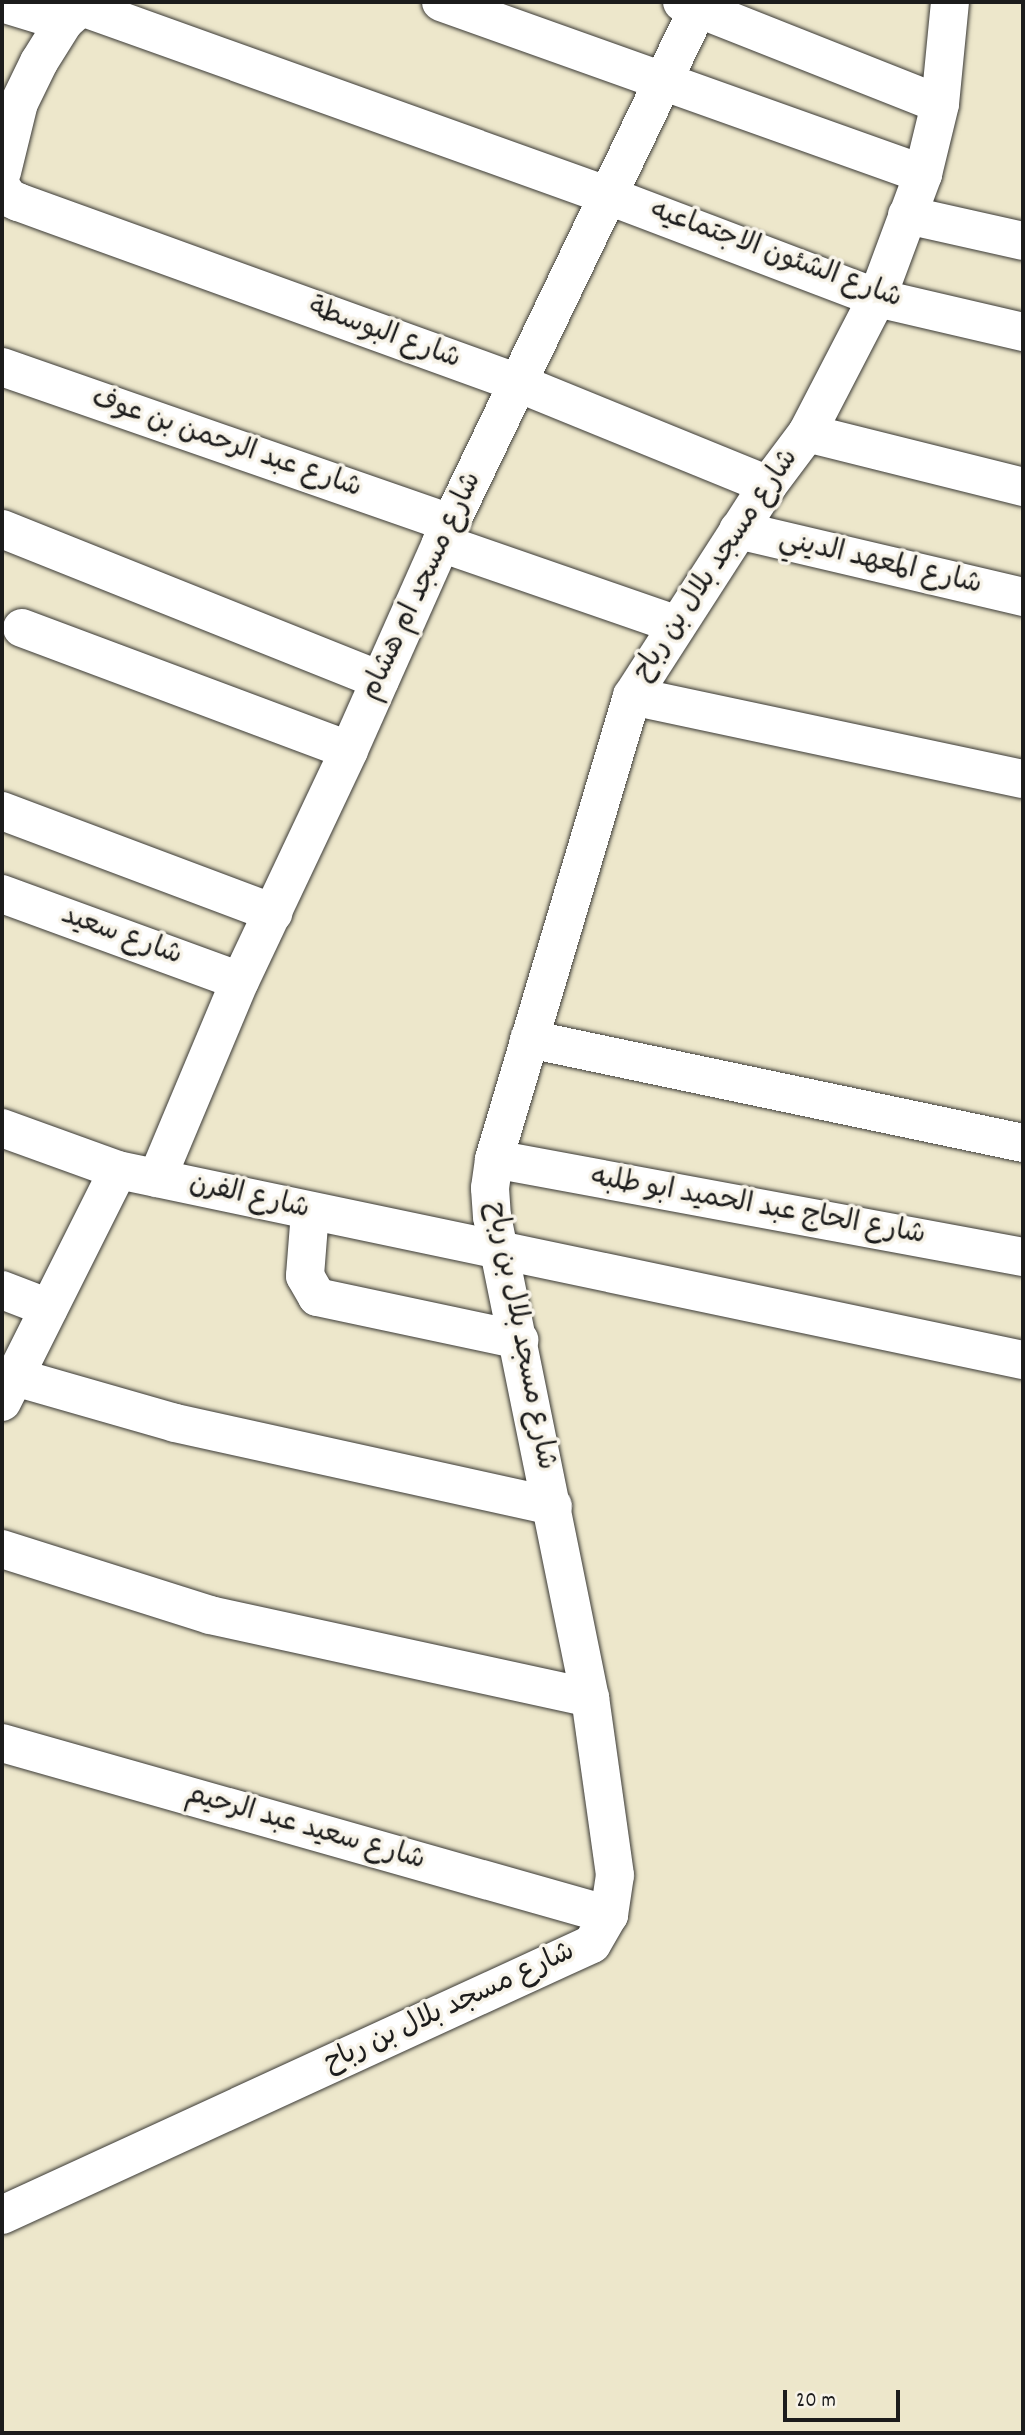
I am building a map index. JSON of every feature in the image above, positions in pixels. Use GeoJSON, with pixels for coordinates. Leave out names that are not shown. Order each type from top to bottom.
{"type":"FeatureCollection","features":[{"type":"Feature","properties":{"kind":"street"},"geometry":{"type":"LineString","coordinates":[[441,2],[923,174]]}},
{"type":"Feature","properties":{"kind":"street","name":"شارع مسجد بلال بن رباح"},"geometry":{"type":"LineString","coordinates":[[2,2215],[592,1944],[609,1915],[615,1875],[590,1698],[500,1252],[491,1198],[494,1159],[632,696],[675,624],[768,485],[807,433],[877,298],[923,174],[940,104],[950,2]]}},
{"type":"Feature","properties":{"kind":"street","name":"شارع الشئون الاجتماعيه"},"geometry":{"type":"LineString","coordinates":[[2,4],[77,10],[609,196],[877,298],[1023,332]]}},
{"type":"Feature","properties":{"kind":"street"},"geometry":{"type":"LineString","coordinates":[[694,4],[940,104]]}},
{"type":"Feature","properties":{"kind":"street","name":"شارع مسجد ام هشام"},"geometry":{"type":"LineString","coordinates":[[157,1178],[240,981],[349,750],[446,533],[664,81],[694,4]]}},
{"type":"Feature","properties":{"kind":"street"},"geometry":{"type":"LineString","coordinates":[[2,172],[5,135],[19,103],[49,44],[77,10]]}},
{"type":"Feature","properties":{"kind":"street","name":"شارع البوسطة"},"geometry":{"type":"LineString","coordinates":[[2,188],[9,198],[18,202],[519,383],[768,485]]}},
{"type":"Feature","properties":{"kind":"street"},"geometry":{"type":"LineString","coordinates":[[907,215],[1023,241]]}},
{"type":"Feature","properties":{"kind":"street","name":"شارع عبد الرحمن بن عوف"},"geometry":{"type":"LineString","coordinates":[[2,367],[446,533],[675,624]]}},
{"type":"Feature","properties":{"kind":"street"},"geometry":{"type":"LineString","coordinates":[[807,433],[1023,487]]}},
{"type":"Feature","properties":{"kind":"street"},"geometry":{"type":"LineString","coordinates":[[2,529],[380,680]]}},
{"type":"Feature","properties":{"kind":"street","name":"شارع المعهد الديني"},"geometry":{"type":"LineString","coordinates":[[738,530],[1023,597]]}},
{"type":"Feature","properties":{"kind":"street"},"geometry":{"type":"LineString","coordinates":[[22,628],[349,750]]}},
{"type":"Feature","properties":{"kind":"street"},"geometry":{"type":"LineString","coordinates":[[632,696],[1023,779]]}},
{"type":"Feature","properties":{"kind":"street"},"geometry":{"type":"LineString","coordinates":[[2,811],[273,913]]}},
{"type":"Feature","properties":{"kind":"street","name":"شارع سعيد"},"geometry":{"type":"LineString","coordinates":[[2,894],[240,981]]}},
{"type":"Feature","properties":{"kind":"street"},"geometry":{"type":"LineString","coordinates":[[529,1039],[1023,1143]]}},
{"type":"Feature","properties":{"kind":"street","name":"شارع الفرن"},"geometry":{"type":"LineString","coordinates":[[2,1128],[118,1170],[1023,1360]]}},
{"type":"Feature","properties":{"kind":"street","name":"شارع الحاج عبد الحميد ابو طلبه"},"geometry":{"type":"LineString","coordinates":[[494,1159],[1023,1257]]}},
{"type":"Feature","properties":{"kind":"street"},"geometry":{"type":"LineString","coordinates":[[118,1170],[8,1390],[175,1423],[553,1506]]}},
{"type":"Feature","properties":{"kind":"street"},"geometry":{"type":"LineString","coordinates":[[310,1212],[305,1276],[307,1284],[317,1297],[519,1340]]}},
{"type":"Feature","properties":{"kind":"street"},"geometry":{"type":"LineString","coordinates":[[2,1290],[49,1308]]}},
{"type":"Feature","properties":{"kind":"street"},"geometry":{"type":"LineString","coordinates":[[2,1549],[210,1615],[590,1698]]}},
{"type":"Feature","properties":{"kind":"street","name":"شارع سعيد عبد الرحيم"},"geometry":{"type":"LineString","coordinates":[[2,1743],[609,1915]]}}]}
